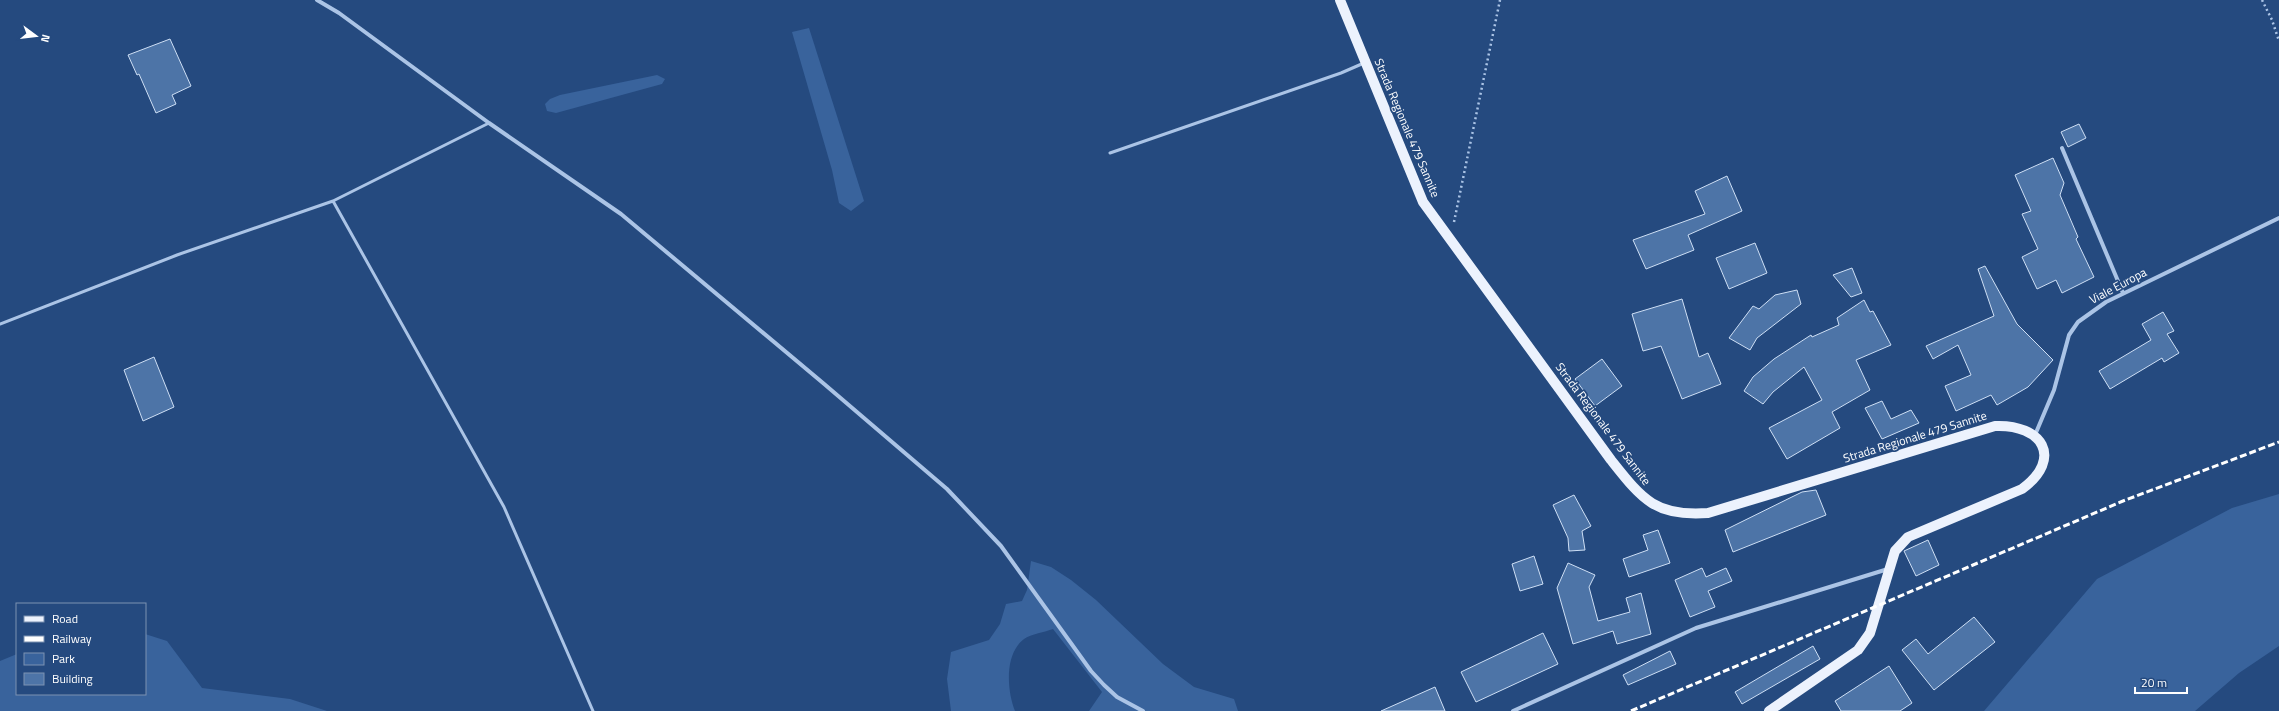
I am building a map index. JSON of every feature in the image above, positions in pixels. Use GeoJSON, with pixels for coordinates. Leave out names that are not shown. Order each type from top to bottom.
{"type":"FeatureCollection","features":[{"type":"Feature","properties":{"kind":"main road","name":"Strada Regionale 479 Sannite"},"geometry":{"type":"LineString","coordinates":[[1340,0],[1423,202],[1616,466],[1638,494],[1665,511],[1687,514],[1708,513],[1995,426],[2009,426],[2035,435]]}},
{"type":"Feature","properties":{"kind":"main road"},"geometry":{"type":"LineString","coordinates":[[1769,711],[1858,650],[1870,633],[1895,551],[1908,538],[2022,489],[2033,481],[2044,458],[2043,446],[2035,435]]}},
{"type":"Feature","properties":{"kind":"street"},"geometry":{"type":"LineString","coordinates":[[317,0],[339,13],[489,123],[621,214],[824,383],[947,489],[1001,546],[1091,671],[1117,697],[1143,711]]}},
{"type":"Feature","properties":{"kind":"street"},"geometry":{"type":"LineString","coordinates":[[2062,148],[2123,293]]}},
{"type":"Feature","properties":{"kind":"street","name":"Viale Europa"},"geometry":{"type":"LineString","coordinates":[[2035,435],[2054,390],[2069,335],[2078,322],[2085,316],[2123,293],[2279,218]]}},
{"type":"Feature","properties":{"kind":"street"},"geometry":{"type":"LineString","coordinates":[[1513,711],[1696,628],[1889,569]]}},
{"type":"Feature","properties":{"kind":"lane"},"geometry":{"type":"LineString","coordinates":[[1110,153],[1341,73],[1365,62]]}},
{"type":"Feature","properties":{"kind":"lane"},"geometry":{"type":"LineString","coordinates":[[0,324],[178,255],[333,201],[489,123]]}},
{"type":"Feature","properties":{"kind":"lane"},"geometry":{"type":"LineString","coordinates":[[333,201],[504,506],[593,711]]}},
{"type":"Feature","properties":{"kind":"path"},"geometry":{"type":"LineString","coordinates":[[1450,240],[1500,0]]}},
{"type":"Feature","properties":{"kind":"path"},"geometry":{"type":"LineString","coordinates":[[2262,0],[2272,20],[2279,42]]}},
{"type":"Feature","properties":{"kind":"green space"},"geometry":{"type":"Polygon","coordinates":[[[809,28],[864,201],[851,211],[839,203],[832,170],[792,32],[809,28]]]}},
{"type":"Feature","properties":{"kind":"green space"},"geometry":{"type":"Polygon","coordinates":[[[657,75],[665,79],[662,84],[556,113],[547,111],[545,104],[550,99],[560,95],[657,75]]]}},
{"type":"Feature","properties":{"kind":"green space"},"geometry":{"type":"Polygon","coordinates":[[[2279,494],[2279,646],[2239,673],[2195,711],[1984,711],[2097,579],[2232,508],[2279,494]]]}},
{"type":"Feature","properties":{"kind":"green space"},"geometry":{"type":"Polygon","coordinates":[[[1031,561],[1051,567],[1071,580],[1096,600],[1163,664],[1194,687],[1234,699],[1238,711],[1089,711],[1102,692],[1053,629],[1027,637],[1018,646],[1013,654],[1010,663],[1009,683],[1012,703],[1015,711],[951,711],[947,679],[951,652],[989,640],[1000,624],[1006,604],[1022,601],[1027,590],[1031,561]]]}},
{"type":"Feature","properties":{"kind":"green space"},"geometry":{"type":"Polygon","coordinates":[[[146,634],[167,641],[202,688],[290,699],[327,711],[0,711],[0,661],[16,654],[16,695],[146,695],[146,634]]]}},
{"type":"Feature","properties":{"kind":"building"},"geometry":{"type":"Polygon","coordinates":[[[170,39],[191,86],[172,95],[176,104],[156,113],[139,74],[137,75],[128,55],[170,39]]]}},
{"type":"Feature","properties":{"kind":"building"},"geometry":{"type":"Polygon","coordinates":[[[2079,124],[2086,138],[2068,147],[2061,132],[2079,124]]]}},
{"type":"Feature","properties":{"kind":"building"},"geometry":{"type":"Polygon","coordinates":[[[2053,158],[2064,183],[2060,195],[2078,237],[2076,239],[2094,277],[2062,293],[2056,280],[2037,289],[2022,257],[2038,249],[2022,214],[2031,211],[2015,175],[2053,158]]]}},
{"type":"Feature","properties":{"kind":"building"},"geometry":{"type":"Polygon","coordinates":[[[1727,176],[1742,211],[1688,235],[1694,250],[1646,269],[1633,240],[1705,214],[1695,191],[1727,176]]]}},
{"type":"Feature","properties":{"kind":"building"},"geometry":{"type":"Polygon","coordinates":[[[1755,243],[1767,273],[1729,289],[1716,258],[1755,243]]]}},
{"type":"Feature","properties":{"kind":"building"},"geometry":{"type":"Polygon","coordinates":[[[1985,266],[2017,324],[2053,360],[2028,387],[1997,405],[1991,395],[1956,411],[1945,386],[1971,375],[1958,345],[1933,359],[1926,346],[1994,316],[1978,269],[1985,266]]]}},
{"type":"Feature","properties":{"kind":"building"},"geometry":{"type":"Polygon","coordinates":[[[1852,268],[1862,293],[1851,297],[1833,275],[1852,268]]]}},
{"type":"Feature","properties":{"kind":"building"},"geometry":{"type":"Polygon","coordinates":[[[1797,290],[1801,304],[1757,338],[1750,350],[1729,338],[1753,306],[1759,309],[1775,295],[1797,290]]]}},
{"type":"Feature","properties":{"kind":"building"},"geometry":{"type":"Polygon","coordinates":[[[1682,299],[1699,357],[1708,353],[1721,384],[1682,399],[1661,346],[1643,351],[1632,314],[1682,299]]]}},
{"type":"Feature","properties":{"kind":"building"},"geometry":{"type":"Polygon","coordinates":[[[1864,300],[1870,312],[1873,311],[1891,345],[1856,360],[1870,390],[1832,412],[1840,428],[1787,459],[1769,428],[1822,400],[1804,367],[1773,392],[1763,404],[1744,391],[1753,377],[1774,359],[1811,335],[1812,337],[1839,325],[1837,318],[1864,300]]]}},
{"type":"Feature","properties":{"kind":"building"},"geometry":{"type":"Polygon","coordinates":[[[2163,312],[2174,331],[2167,334],[2179,353],[2164,362],[2162,358],[2110,389],[2099,371],[2151,340],[2142,324],[2163,312]]]}},
{"type":"Feature","properties":{"kind":"building"},"geometry":{"type":"Polygon","coordinates":[[[154,357],[174,407],[143,421],[124,370],[154,357]]]}},
{"type":"Feature","properties":{"kind":"building"},"geometry":{"type":"Polygon","coordinates":[[[1602,359],[1622,386],[1595,406],[1575,379],[1602,359]]]}},
{"type":"Feature","properties":{"kind":"building"},"geometry":{"type":"Polygon","coordinates":[[[1882,401],[1891,419],[1911,410],[1919,423],[1882,439],[1865,408],[1882,401]]]}},
{"type":"Feature","properties":{"kind":"building"},"geometry":{"type":"Polygon","coordinates":[[[1816,490],[1826,515],[1733,552],[1725,530],[1802,492],[1816,490]]]}},
{"type":"Feature","properties":{"kind":"building"},"geometry":{"type":"Polygon","coordinates":[[[1574,495],[1591,526],[1582,531],[1585,550],[1569,551],[1568,538],[1553,505],[1574,495]]]}},
{"type":"Feature","properties":{"kind":"building"},"geometry":{"type":"Polygon","coordinates":[[[1658,530],[1670,563],[1629,577],[1623,559],[1648,550],[1643,535],[1658,530]]]}},
{"type":"Feature","properties":{"kind":"building"},"geometry":{"type":"Polygon","coordinates":[[[1928,540],[1939,565],[1916,576],[1904,551],[1928,540]]]}},
{"type":"Feature","properties":{"kind":"building"},"geometry":{"type":"Polygon","coordinates":[[[1534,556],[1543,584],[1520,591],[1512,564],[1534,556]]]}},
{"type":"Feature","properties":{"kind":"building"},"geometry":{"type":"Polygon","coordinates":[[[1568,563],[1595,575],[1589,587],[1598,621],[1630,612],[1626,598],[1641,593],[1651,634],[1617,644],[1613,631],[1573,644],[1557,588],[1568,563]]]}},
{"type":"Feature","properties":{"kind":"building"},"geometry":{"type":"Polygon","coordinates":[[[1702,568],[1706,577],[1726,568],[1732,581],[1708,591],[1715,607],[1690,617],[1675,580],[1702,568]]]}},
{"type":"Feature","properties":{"kind":"building"},"geometry":{"type":"Polygon","coordinates":[[[1974,617],[1995,642],[1934,690],[1902,650],[1916,639],[1928,654],[1974,617]]]}},
{"type":"Feature","properties":{"kind":"building"},"geometry":{"type":"Polygon","coordinates":[[[1543,633],[1558,664],[1476,702],[1461,672],[1543,633]]]}},
{"type":"Feature","properties":{"kind":"building"},"geometry":{"type":"Polygon","coordinates":[[[1813,646],[1820,659],[1742,704],[1735,692],[1813,646]]]}},
{"type":"Feature","properties":{"kind":"building"},"geometry":{"type":"Polygon","coordinates":[[[1670,651],[1676,664],[1628,685],[1623,675],[1670,651]]]}},
{"type":"Feature","properties":{"kind":"building"},"geometry":{"type":"Polygon","coordinates":[[[1889,666],[1912,703],[1900,711],[1841,711],[1835,701],[1889,666]]]}},
{"type":"Feature","properties":{"kind":"building"},"geometry":{"type":"Polygon","coordinates":[[[1435,687],[1445,711],[1381,711],[1435,687]]]}},
{"type":"Feature","properties":{"kind":"railway"},"geometry":{"type":"LineString","coordinates":[[1631,711],[2123,501],[2279,442]]}}]}
